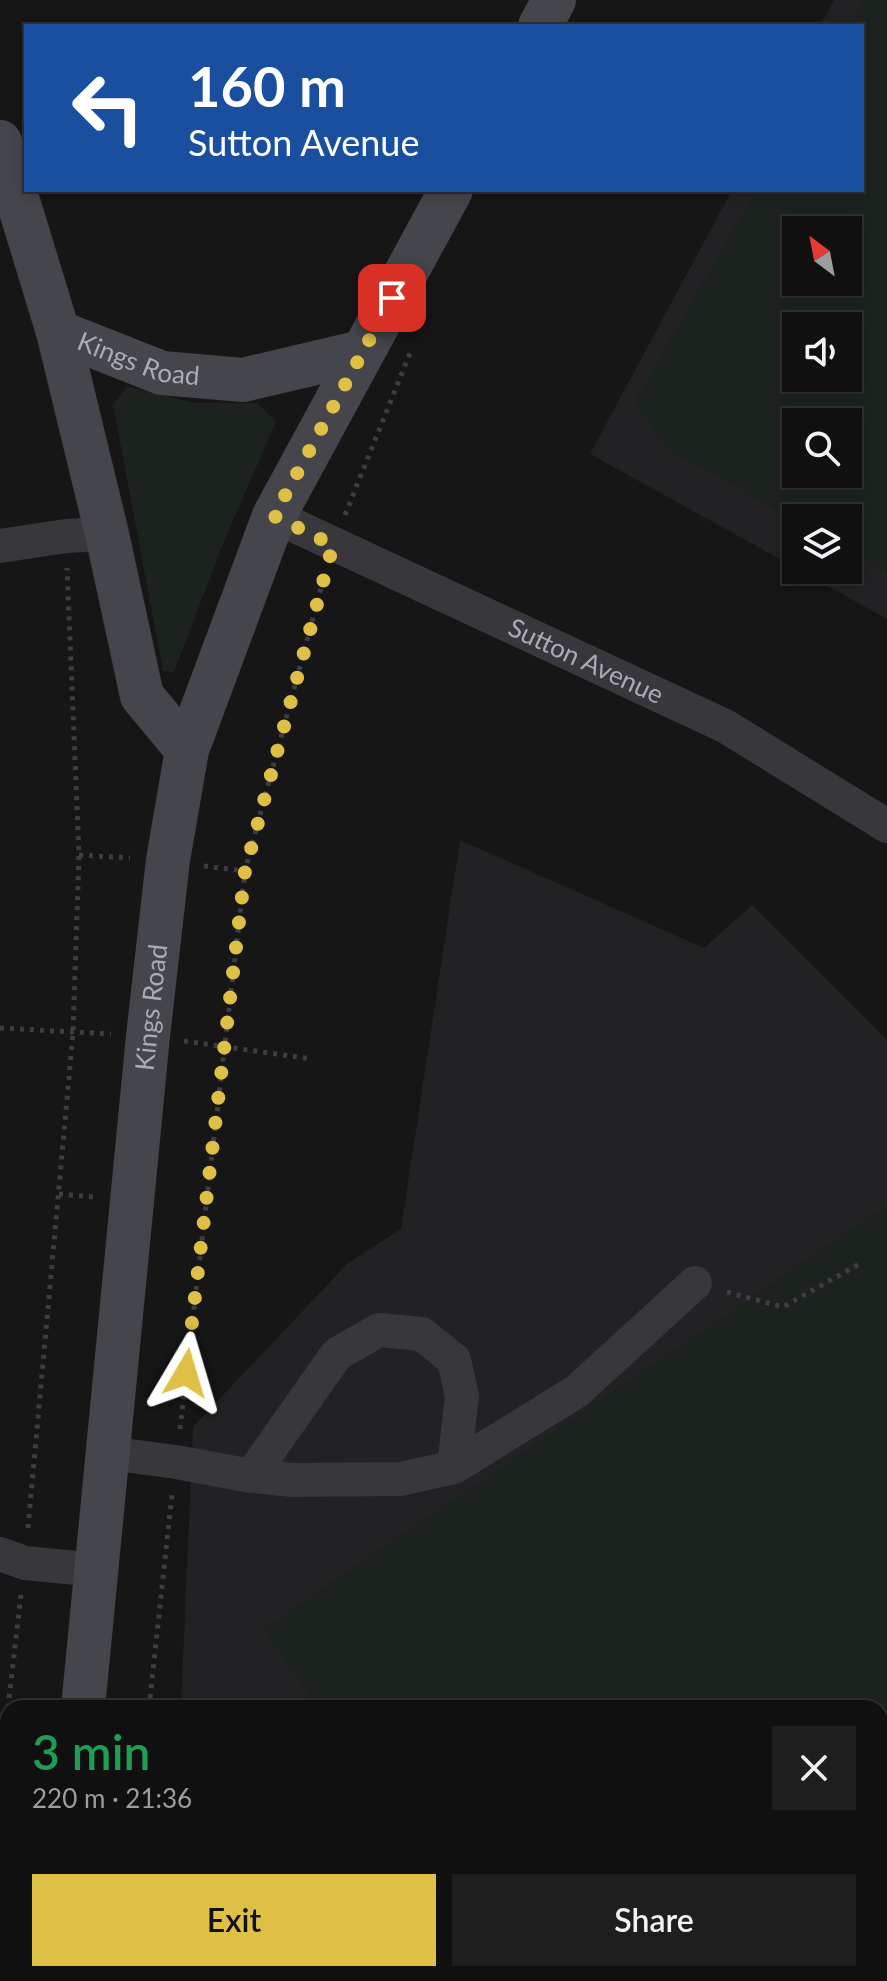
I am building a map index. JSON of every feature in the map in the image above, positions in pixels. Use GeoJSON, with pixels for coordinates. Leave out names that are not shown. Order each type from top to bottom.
{"type":"FeatureCollection","features":[{"type":"Feature","properties":{"kind":"street"},"geometry":{"type":"LineString","coordinates":[[541,24],[554,0]]}},
{"type":"Feature","properties":{"kind":"street","name":"Kings Road"},"geometry":{"type":"LineString","coordinates":[[0,142],[58,332],[86,535],[142,696],[187,750],[168,860],[143,1080],[84,1700]]}},
{"type":"Feature","properties":{"kind":"street"},"geometry":{"type":"LineString","coordinates":[[187,750],[274,516],[450,192]]}},
{"type":"Feature","properties":{"kind":"street","name":"Kings Road"},"geometry":{"type":"LineString","coordinates":[[58,332],[162,373],[243,380],[362,352]]}},
{"type":"Feature","properties":{"kind":"street","name":"Sutton Avenue"},"geometry":{"type":"LineString","coordinates":[[274,516],[725,726],[887,826]]}},
{"type":"Feature","properties":{"kind":"street"},"geometry":{"type":"LineString","coordinates":[[0,546],[86,535]]}},
{"type":"Feature","properties":{"kind":"street"},"geometry":{"type":"LineString","coordinates":[[108,1453],[293,1480],[401,1479],[454,1467],[577,1391],[695,1283]]}},
{"type":"Feature","properties":{"kind":"street"},"geometry":{"type":"LineString","coordinates":[[251,1476],[337,1354],[379,1330],[422,1334],[454,1360],[462,1396],[454,1467]]}},
{"type":"Feature","properties":{"kind":"street"},"geometry":{"type":"LineString","coordinates":[[12,1559],[97,1570]]}},
{"type":"Feature","properties":{"kind":"path"},"geometry":{"type":"LineString","coordinates":[[150,1700],[245,871],[333,545],[411,353]]}},
{"type":"Feature","properties":{"kind":"path"},"geometry":{"type":"LineString","coordinates":[[8,1700],[12,1559],[73,1033],[86,535]]}},
{"type":"Feature","properties":{"kind":"path"},"geometry":{"type":"LineString","coordinates":[[79,855],[168,860]]}},
{"type":"Feature","properties":{"kind":"path"},"geometry":{"type":"LineString","coordinates":[[0,1028],[73,1033]]}},
{"type":"Feature","properties":{"kind":"path"},"geometry":{"type":"LineString","coordinates":[[224,1047],[312,1059]]}},
{"type":"Feature","properties":{"kind":"path"},"geometry":{"type":"LineString","coordinates":[[695,1283],[783,1307],[861,1263]]}},
{"type":"Feature","properties":{"kind":"shaded area"},"geometry":{"type":"Polygon","coordinates":[[[834,0],[887,0],[887,619],[824,584],[862,584],[862,504],[782,504],[782,560],[590,454],[731,192],[864,192],[864,24],[821,24],[834,0]]]}},
{"type":"Feature","properties":{"kind":"shaded area"},"geometry":{"type":"Polygon","coordinates":[[[865,0],[887,0],[887,572],[862,558],[862,504],[782,504],[782,513],[667,448],[635,402],[755,192],[864,192],[864,24],[851,24],[865,0]]]}},
{"type":"Feature","properties":{"kind":"shaded area"},"geometry":{"type":"Polygon","coordinates":[[[128,386],[194,403],[257,403],[276,422],[224,541],[174,672],[163,671],[113,404],[128,386]]]}},
{"type":"Feature","properties":{"kind":"shaded area"},"geometry":{"type":"Polygon","coordinates":[[[460,840],[704,948],[752,905],[887,1040],[887,1700],[181,1700],[193,1427],[348,1263],[401,1229],[460,840]]]}},
{"type":"Feature","properties":{"kind":"shaded area"},"geometry":{"type":"Polygon","coordinates":[[[887,1205],[887,1700],[312,1700],[263,1629],[887,1205]]]}},
{"type":"Feature","properties":{"kind":"route"},"geometry":{"type":"LineString","coordinates":[[186,1373],[245,871],[333,545],[274,516],[392,298]]}}]}
